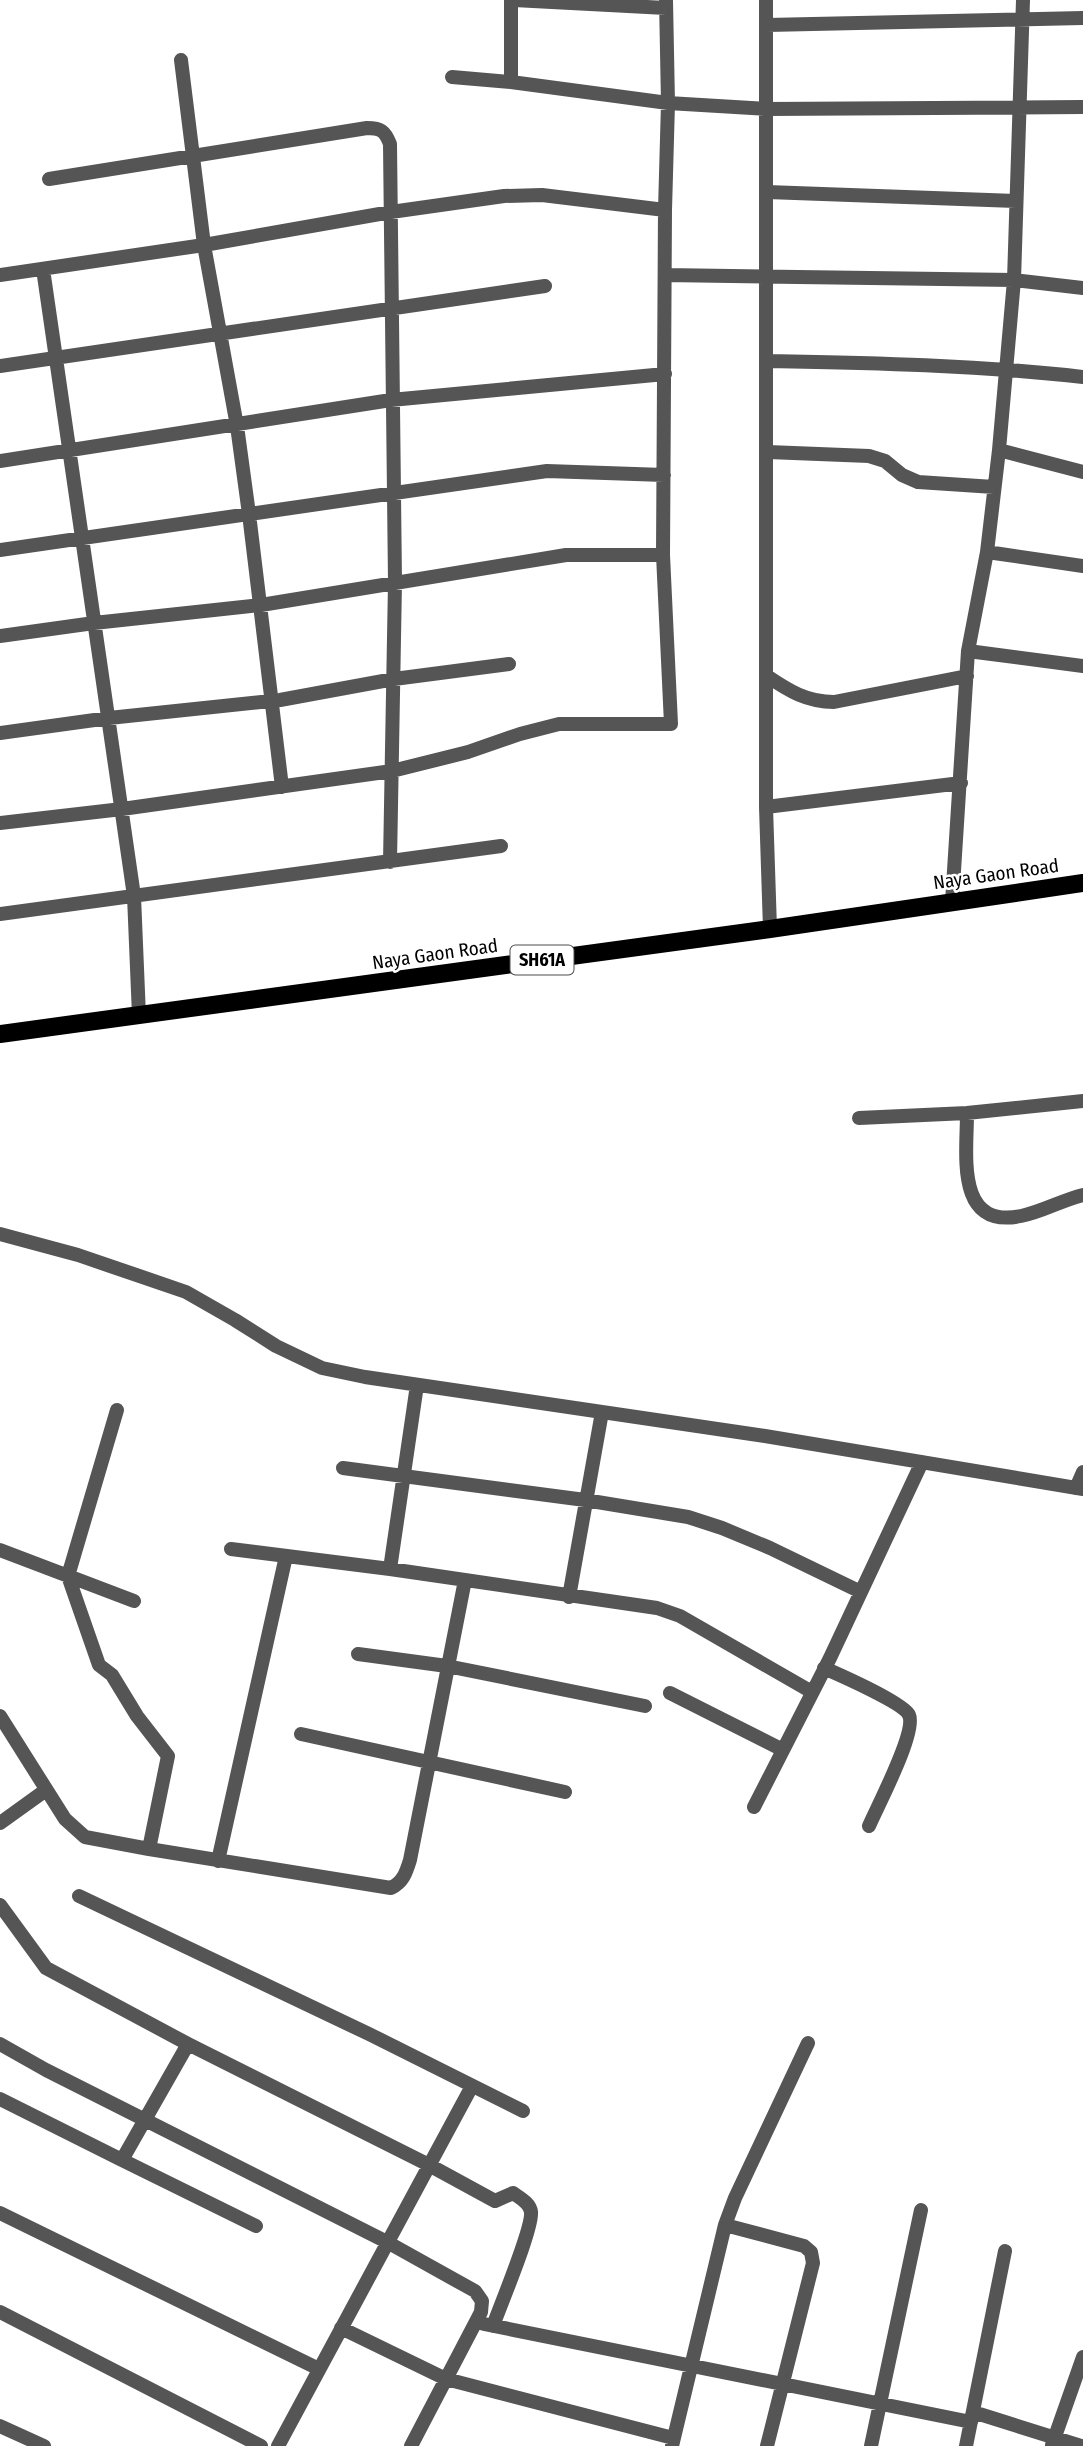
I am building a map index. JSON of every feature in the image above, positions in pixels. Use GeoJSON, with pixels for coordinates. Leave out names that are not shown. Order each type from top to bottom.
{"type":"FeatureCollection","features":[{"type":"Feature","properties":{"kind":"main road","name":"Naya Gaon Road"},"geometry":{"type":"LineString","coordinates":[[0,1034],[770,929],[1083,883]]}},
{"type":"Feature","properties":{"kind":"street"},"geometry":{"type":"LineString","coordinates":[[0,823],[122,809],[392,771],[468,752],[559,724],[671,724],[663,555],[668,103],[666,4],[512,0],[511,82]]}},
{"type":"Feature","properties":{"kind":"street"},"geometry":{"type":"LineString","coordinates":[[766,0],[766,807],[770,929]]}},
{"type":"Feature","properties":{"kind":"street"},"geometry":{"type":"LineString","coordinates":[[951,902],[968,651],[987,552],[1014,280],[1023,0]]}},
{"type":"Feature","properties":{"kind":"street"},"geometry":{"type":"LineString","coordinates":[[767,25],[1083,18]]}},
{"type":"Feature","properties":{"kind":"street"},"geometry":{"type":"LineString","coordinates":[[181,60],[204,245],[237,426],[282,787]]}},
{"type":"Feature","properties":{"kind":"street"},"geometry":{"type":"LineString","coordinates":[[452,77],[668,103],[767,109],[1083,107]]}},
{"type":"Feature","properties":{"kind":"street"},"geometry":{"type":"LineString","coordinates":[[49,179],[368,128],[379,128],[386,133],[390,144],[395,582],[390,862]]}},
{"type":"Feature","properties":{"kind":"street"},"geometry":{"type":"LineString","coordinates":[[767,192],[1016,201]]}},
{"type":"Feature","properties":{"kind":"street"},"geometry":{"type":"LineString","coordinates":[[0,275],[204,245],[391,212],[522,194],[665,209]]}},
{"type":"Feature","properties":{"kind":"street"},"geometry":{"type":"LineString","coordinates":[[43,269],[134,896],[139,1016]]}},
{"type":"Feature","properties":{"kind":"street"},"geometry":{"type":"LineString","coordinates":[[665,275],[1014,280],[1083,288]]}},
{"type":"Feature","properties":{"kind":"street"},"geometry":{"type":"LineString","coordinates":[[0,366],[545,286]]}},
{"type":"Feature","properties":{"kind":"street"},"geometry":{"type":"LineString","coordinates":[[767,361],[908,363],[1006,368],[1083,377]]}},
{"type":"Feature","properties":{"kind":"street"},"geometry":{"type":"LineString","coordinates":[[0,461],[391,400],[665,374]]}},
{"type":"Feature","properties":{"kind":"street"},"geometry":{"type":"LineString","coordinates":[[999,450],[1083,472]]}},
{"type":"Feature","properties":{"kind":"street"},"geometry":{"type":"LineString","coordinates":[[768,452],[869,456],[885,461],[902,475],[918,482],[994,486]]}},
{"type":"Feature","properties":{"kind":"street"},"geometry":{"type":"LineString","coordinates":[[0,550],[547,471],[664,475]]}},
{"type":"Feature","properties":{"kind":"street"},"geometry":{"type":"LineString","coordinates":[[987,552],[1083,566]]}},
{"type":"Feature","properties":{"kind":"street"},"geometry":{"type":"LineString","coordinates":[[0,636],[261,605],[566,555],[663,555]]}},
{"type":"Feature","properties":{"kind":"street"},"geometry":{"type":"LineString","coordinates":[[968,651],[1083,666]]}},
{"type":"Feature","properties":{"kind":"street"},"geometry":{"type":"LineString","coordinates":[[0,733],[109,718],[272,701],[394,679],[509,664]]}},
{"type":"Feature","properties":{"kind":"street"},"geometry":{"type":"LineString","coordinates":[[767,676],[793,693],[818,702],[834,702],[967,676]]}},
{"type":"Feature","properties":{"kind":"street"},"geometry":{"type":"LineString","coordinates":[[766,807],[961,783]]}},
{"type":"Feature","properties":{"kind":"street"},"geometry":{"type":"LineString","coordinates":[[0,914],[501,846]]}},
{"type":"Feature","properties":{"kind":"street"},"geometry":{"type":"LineString","coordinates":[[859,1118],[967,1113],[1083,1101]]}},
{"type":"Feature","properties":{"kind":"street"},"geometry":{"type":"LineString","coordinates":[[967,1113],[967,1181],[976,1204],[990,1214],[1010,1217],[1024,1215],[1083,1195]]}},
{"type":"Feature","properties":{"kind":"street"},"geometry":{"type":"LineString","coordinates":[[0,1234],[78,1255],[186,1292],[276,1346],[322,1368],[1079,1488],[1083,1472]]}},
{"type":"Feature","properties":{"kind":"street"},"geometry":{"type":"LineString","coordinates":[[390,1569],[417,1385]]}},
{"type":"Feature","properties":{"kind":"street"},"geometry":{"type":"LineString","coordinates":[[117,1410],[68,1576],[99,1665],[112,1675],[137,1716],[168,1756],[149,1849]]}},
{"type":"Feature","properties":{"kind":"street"},"geometry":{"type":"LineString","coordinates":[[569,1597],[602,1412]]}},
{"type":"Feature","properties":{"kind":"street"},"geometry":{"type":"LineString","coordinates":[[754,1807],[922,1462]]}},
{"type":"Feature","properties":{"kind":"street"},"geometry":{"type":"LineString","coordinates":[[343,1468],[585,1500],[688,1517],[722,1528],[861,1592]]}},
{"type":"Feature","properties":{"kind":"street"},"geometry":{"type":"LineString","coordinates":[[231,1549],[656,1608],[680,1616],[812,1692]]}},
{"type":"Feature","properties":{"kind":"street"},"geometry":{"type":"LineString","coordinates":[[0,1550],[134,1601]]}},
{"type":"Feature","properties":{"kind":"street"},"geometry":{"type":"LineString","coordinates":[[218,1861],[286,1556]]}},
{"type":"Feature","properties":{"kind":"street"},"geometry":{"type":"LineString","coordinates":[[0,1716],[65,1819],[85,1837],[391,1888],[399,1884],[410,1860],[465,1580]]}},
{"type":"Feature","properties":{"kind":"street"},"geometry":{"type":"LineString","coordinates":[[358,1654],[447,1666],[645,1706]]}},
{"type":"Feature","properties":{"kind":"street"},"geometry":{"type":"LineString","coordinates":[[824,1668],[895,1704],[910,1716],[911,1727],[905,1746],[869,1826]]}},
{"type":"Feature","properties":{"kind":"street"},"geometry":{"type":"LineString","coordinates":[[670,1693],[783,1750]]}},
{"type":"Feature","properties":{"kind":"street"},"geometry":{"type":"LineString","coordinates":[[301,1734],[565,1792]]}},
{"type":"Feature","properties":{"kind":"street"},"geometry":{"type":"LineString","coordinates":[[0,1823],[46,1790]]}},
{"type":"Feature","properties":{"kind":"street"},"geometry":{"type":"LineString","coordinates":[[79,1896],[369,2034],[523,2111]]}},
{"type":"Feature","properties":{"kind":"street"},"geometry":{"type":"LineString","coordinates":[[0,1905],[46,1968],[495,2201],[513,2193],[526,2202],[531,2212],[528,2230],[493,2326]]}},
{"type":"Feature","properties":{"kind":"street"},"geometry":{"type":"LineString","coordinates":[[341,2328],[446,2379],[672,2442],[725,2225],[735,2198],[808,2043]]}},
{"type":"Feature","properties":{"kind":"street"},"geometry":{"type":"LineString","coordinates":[[0,2044],[46,2070],[387,2242],[475,2291],[483,2306],[411,2446]]}},
{"type":"Feature","properties":{"kind":"street"},"geometry":{"type":"LineString","coordinates":[[122,2160],[188,2044]]}},
{"type":"Feature","properties":{"kind":"street"},"geometry":{"type":"LineString","coordinates":[[278,2446],[472,2086]]}},
{"type":"Feature","properties":{"kind":"street"},"geometry":{"type":"LineString","coordinates":[[0,2099],[257,2226]]}},
{"type":"Feature","properties":{"kind":"street"},"geometry":{"type":"LineString","coordinates":[[871,2446],[921,2210]]}},
{"type":"Feature","properties":{"kind":"street"},"geometry":{"type":"LineString","coordinates":[[0,2213],[319,2369]]}},
{"type":"Feature","properties":{"kind":"street"},"geometry":{"type":"LineString","coordinates":[[725,2225],[804,2246],[811,2252],[813,2263],[767,2446]]}},
{"type":"Feature","properties":{"kind":"street"},"geometry":{"type":"LineString","coordinates":[[966,2446],[1005,2251]]}},
{"type":"Feature","properties":{"kind":"street"},"geometry":{"type":"LineString","coordinates":[[499,2308],[522,2332]]}},
{"type":"Feature","properties":{"kind":"street"},"geometry":{"type":"LineString","coordinates":[[0,2312],[261,2446]]}},
{"type":"Feature","properties":{"kind":"street"},"geometry":{"type":"LineString","coordinates":[[475,2323],[881,2404],[972,2417],[1053,2442],[1081,2446]]}},
{"type":"Feature","properties":{"kind":"street"},"geometry":{"type":"LineString","coordinates":[[1053,2442],[1083,2357]]}},
{"type":"Feature","properties":{"kind":"street"},"geometry":{"type":"LineString","coordinates":[[0,2426],[43,2446]]}}]}
